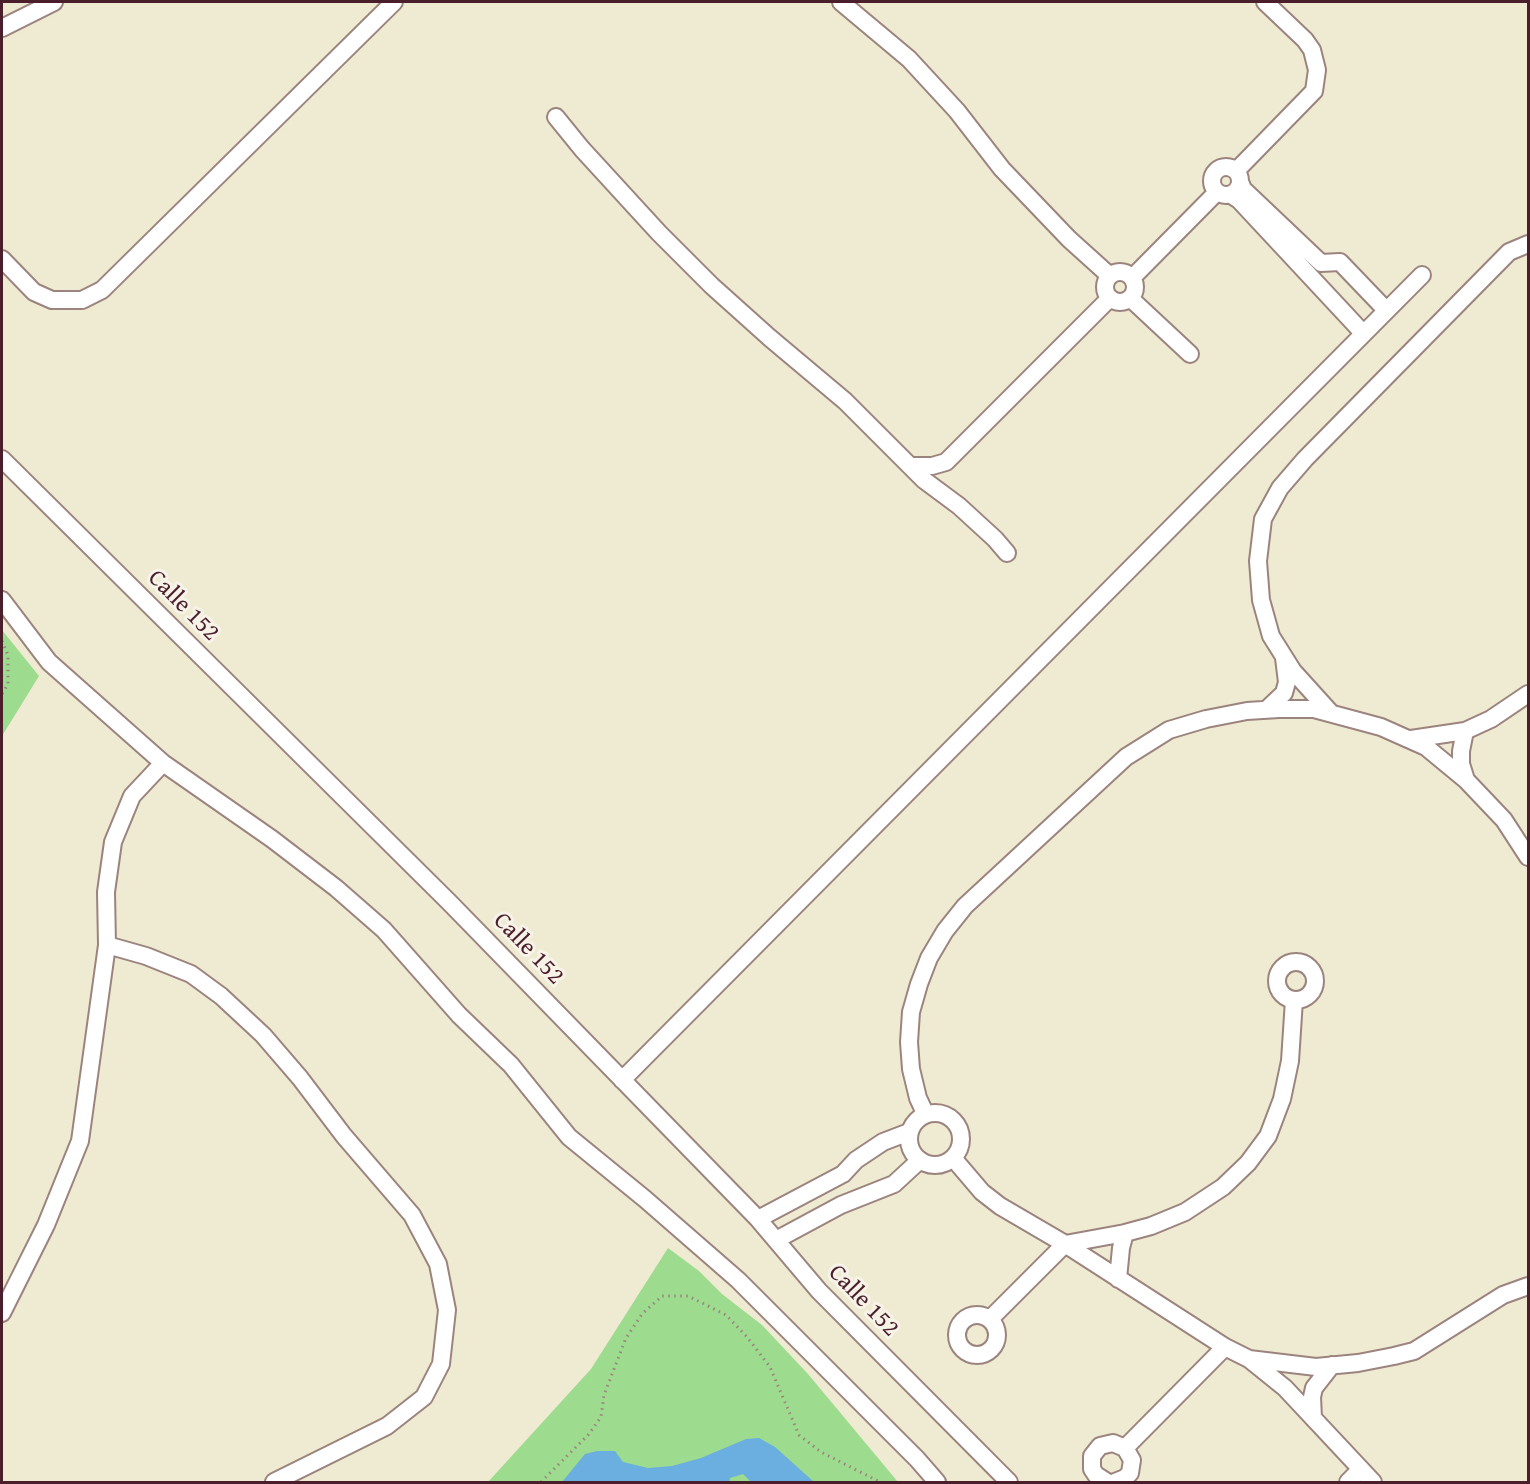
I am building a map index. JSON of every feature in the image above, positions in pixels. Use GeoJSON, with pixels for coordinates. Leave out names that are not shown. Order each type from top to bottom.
{"type":"FeatureCollection","features":[{"type":"Feature","properties":{"kind":"street"},"geometry":{"type":"LineString","coordinates":[[2,28],[54,2]]}},
{"type":"Feature","properties":{"kind":"street"},"geometry":{"type":"LineString","coordinates":[[2,259],[34,292],[52,300],[82,300],[102,291],[394,2]]}},
{"type":"Feature","properties":{"kind":"street"},"geometry":{"type":"LineString","coordinates":[[841,2],[909,59],[957,111],[1002,169],[1070,239],[1110,276]]}},
{"type":"Feature","properties":{"kind":"street"},"geometry":{"type":"LineString","coordinates":[[1132,278],[1231,185],[1314,91],[1317,70],[1312,50],[1305,40],[1265,2]]}},
{"type":"Feature","properties":{"kind":"street"},"geometry":{"type":"LineString","coordinates":[[556,117],[582,149],[659,233],[770,338],[845,401],[924,480],[995,539],[1007,553]]}},
{"type":"Feature","properties":{"kind":"street"},"geometry":{"type":"LineString","coordinates":[[1231,185],[1243,189],[1321,263],[1340,262],[1386,310]]}},
{"type":"Feature","properties":{"kind":"street"},"geometry":{"type":"LineString","coordinates":[[1231,185],[1239,200],[1363,333]]}},
{"type":"Feature","properties":{"kind":"street"},"geometry":{"type":"LineString","coordinates":[[1331,713],[1293,671],[1270,636],[1261,600],[1258,561],[1263,519],[1280,488],[1305,459],[1509,252],[1528,242],[1528,231]]}},
{"type":"Feature","properties":{"kind":"street"},"geometry":{"type":"LineString","coordinates":[[1117,272],[1125,273],[1132,278],[1135,285],[1130,298],[1123,302],[1110,298],[1105,287],[1110,276],[1117,272]]}},
{"type":"Feature","properties":{"kind":"street"},"geometry":{"type":"LineString","coordinates":[[622,1080],[1422,275]]}},
{"type":"Feature","properties":{"kind":"street"},"geometry":{"type":"LineString","coordinates":[[910,466],[932,466],[946,462],[1110,298]]}},
{"type":"Feature","properties":{"kind":"street"},"geometry":{"type":"LineString","coordinates":[[1130,298],[1190,354]]}},
{"type":"Feature","properties":{"kind":"street","name":"Calle 152"},"geometry":{"type":"LineString","coordinates":[[2,459],[449,902],[758,1219],[819,1291],[1009,1482]]}},
{"type":"Feature","properties":{"kind":"street"},"geometry":{"type":"LineString","coordinates":[[946,462],[947,497]]}},
{"type":"Feature","properties":{"kind":"street"},"geometry":{"type":"LineString","coordinates":[[2,600],[49,662],[163,763],[281,846],[336,888],[384,930],[459,1015],[511,1065],[569,1137],[738,1280],[918,1459],[938,1482]]}},
{"type":"Feature","properties":{"kind":"street"},"geometry":{"type":"LineString","coordinates":[[1267,710],[1284,693],[1287,682],[1284,657]]}},
{"type":"Feature","properties":{"kind":"street"},"geometry":{"type":"LineString","coordinates":[[1408,739],[1465,731],[1491,719],[1528,694]]}},
{"type":"Feature","properties":{"kind":"street"},"geometry":{"type":"LineString","coordinates":[[925,1113],[910,1069],[911,1012],[929,958],[945,931],[965,906],[1126,757],[1169,730],[1206,719],[1267,710],[1314,710],[1381,727],[1426,747],[1466,780],[1504,820],[1528,857]]}},
{"type":"Feature","properties":{"kind":"street"},"geometry":{"type":"LineString","coordinates":[[1465,731],[1461,764],[1466,780]]}},
{"type":"Feature","properties":{"kind":"street"},"geometry":{"type":"LineString","coordinates":[[2,1313],[46,1225],[80,1142],[107,945],[106,892],[113,842],[132,796],[163,763]]}},
{"type":"Feature","properties":{"kind":"street"},"geometry":{"type":"LineString","coordinates":[[107,945],[146,956],[191,974],[221,996],[263,1035],[300,1078],[344,1136],[412,1215],[438,1264],[447,1310],[441,1364],[424,1397],[387,1426],[274,1482]]}},
{"type":"Feature","properties":{"kind":"street"},"geometry":{"type":"LineString","coordinates":[[990,1319],[1065,1244],[1125,1233],[1185,1212],[1223,1187],[1248,1163],[1268,1136],[1282,1099],[1290,1061],[1294,1000]]}},
{"type":"Feature","properties":{"kind":"street"},"geometry":{"type":"LineString","coordinates":[[925,1113],[945,1114],[958,1126],[961,1143],[953,1158],[937,1165],[920,1160],[910,1148],[909,1132],[913,1124],[925,1113]]}},
{"type":"Feature","properties":{"kind":"street"},"geometry":{"type":"LineString","coordinates":[[758,1219],[843,1174],[855,1160],[877,1145],[909,1132]]}},
{"type":"Feature","properties":{"kind":"street"},"geometry":{"type":"LineString","coordinates":[[953,1158],[982,1192],[991,1199],[1225,1347],[1249,1359],[1285,1388],[1373,1482]]}},
{"type":"Feature","properties":{"kind":"street"},"geometry":{"type":"LineString","coordinates":[[776,1240],[841,1205],[894,1184],[920,1160]]}},
{"type":"Feature","properties":{"kind":"street"},"geometry":{"type":"LineString","coordinates":[[1118,1279],[1125,1233]]}},
{"type":"Feature","properties":{"kind":"street"},"geometry":{"type":"LineString","coordinates":[[1249,1359],[1316,1367],[1376,1360],[1414,1351],[1503,1295],[1528,1286]]}},
{"type":"Feature","properties":{"kind":"street"},"geometry":{"type":"LineString","coordinates":[[1125,1448],[1225,1347]]}},
{"type":"Feature","properties":{"kind":"street"},"geometry":{"type":"LineString","coordinates":[[1313,1418],[1314,1388],[1332,1365]]}},
{"type":"Feature","properties":{"kind":"street"},"geometry":{"type":"LineString","coordinates":[[1107,1482],[1096,1475],[1092,1469],[1092,1456],[1100,1446],[1107,1443],[1125,1448],[1132,1460],[1132,1466],[1125,1478],[1115,1482]]}},
{"type":"Feature","properties":{"kind":"street"},"geometry":{"type":"LineString","coordinates":[[1348,1482],[1361,1469]]}},
{"type":"Feature","properties":{"kind":"path"},"geometry":{"type":"LineString","coordinates":[[2,640],[8,655],[8,684],[2,694]]}},
{"type":"Feature","properties":{"kind":"path"},"geometry":{"type":"LineString","coordinates":[[541,1482],[589,1434],[601,1417],[604,1395],[615,1365],[626,1338],[642,1314],[662,1296],[688,1296],[726,1316],[747,1337],[770,1367],[799,1435],[822,1452],[880,1482]]}},
{"type":"Feature","properties":{"kind":"green space"},"geometry":{"type":"Polygon","coordinates":[[[2,630],[39,676],[2,736],[2,630]]]}},
{"type":"Feature","properties":{"kind":"green space"},"geometry":{"type":"Polygon","coordinates":[[[668,1248],[699,1271],[722,1294],[762,1325],[808,1374],[898,1482],[488,1482],[591,1369],[668,1248]]]}},
{"type":"Feature","properties":{"kind":"water"},"geometry":{"type":"Polygon","coordinates":[[[759,1438],[775,1447],[814,1482],[751,1482],[743,1474],[730,1478],[729,1482],[562,1482],[585,1454],[597,1451],[615,1451],[623,1462],[648,1468],[672,1466],[701,1458],[746,1439],[759,1438]]]}}]}
